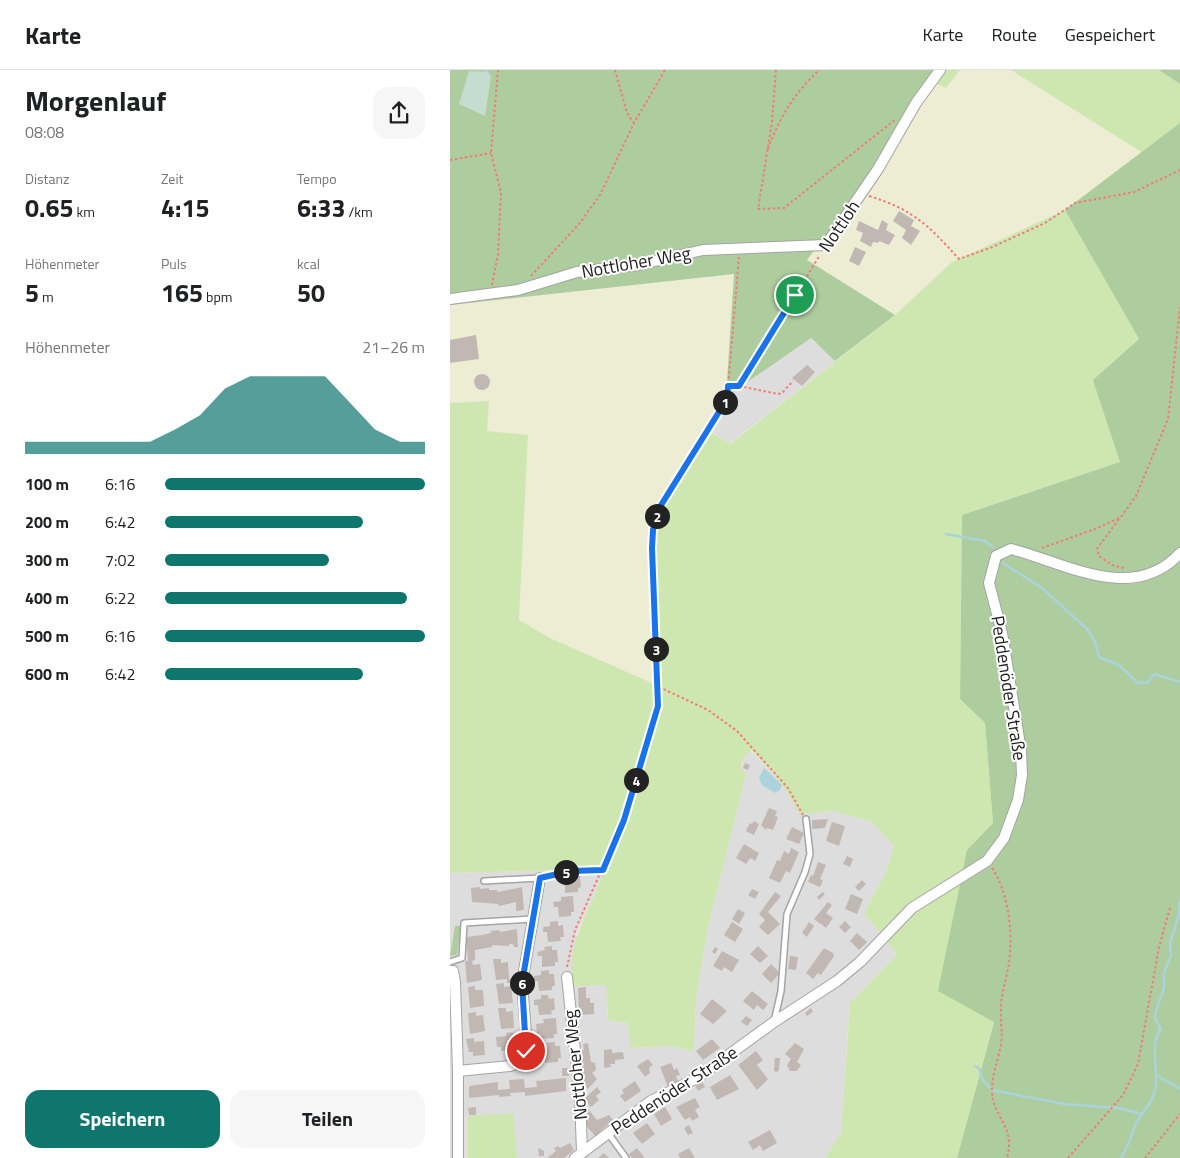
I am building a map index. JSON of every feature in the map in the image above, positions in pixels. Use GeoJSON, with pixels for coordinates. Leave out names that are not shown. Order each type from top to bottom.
{"type":"FeatureCollection","features":[{"type":"Feature","properties":{"kind":"street","name":"Nottloh"},"geometry":{"type":"LineString","coordinates":[[826,245],[878,169],[916,102],[940,70]]}},
{"type":"Feature","properties":{"kind":"street","name":"Nottloher Weg"},"geometry":{"type":"LineString","coordinates":[[450,299],[518,290],[577,272],[638,265],[704,250],[739,247],[826,245]]}},
{"type":"Feature","properties":{"kind":"street","name":"Peddenöder Straße"},"geometry":{"type":"LineString","coordinates":[[578,1155],[651,1101],[697,1078],[774,1022],[848,972],[912,908],[987,861],[1004,838],[1018,800],[1022,775],[1021,752],[1002,633],[989,583],[996,556],[1003,551],[1011,549],[1028,553],[1085,574],[1111,578],[1136,577],[1150,572],[1166,565],[1180,553]]}},
{"type":"Feature","properties":{"kind":"street"},"geometry":{"type":"LineString","coordinates":[[458,1071],[510,1066],[522,1062],[527,1046],[522,983],[540,878]]}},
{"type":"Feature","properties":{"kind":"street"},"geometry":{"type":"LineString","coordinates":[[450,971],[453,971],[455,982],[458,1158]]}},
{"type":"Feature","properties":{"kind":"street","name":"Nottloher Weg"},"geometry":{"type":"LineString","coordinates":[[567,977],[580,1096],[578,1155]]}},
{"type":"Feature","properties":{"kind":"lane"},"geometry":{"type":"LineString","coordinates":[[774,1022],[781,991],[787,914],[806,872],[810,854],[806,819]]}},
{"type":"Feature","properties":{"kind":"lane"},"geometry":{"type":"LineString","coordinates":[[484,882],[540,878]]}},
{"type":"Feature","properties":{"kind":"lane"},"geometry":{"type":"LineString","coordinates":[[450,962],[462,958],[464,923],[532,919]]}},
{"type":"Feature","properties":{"kind":"lane"},"geometry":{"type":"LineString","coordinates":[[608,1133],[626,1158]]}},
{"type":"Feature","properties":{"kind":"path"},"geometry":{"type":"LineString","coordinates":[[490,295],[498,254],[501,193],[491,152],[498,70]]}},
{"type":"Feature","properties":{"kind":"path"},"geometry":{"type":"LineString","coordinates":[[615,70],[627,113],[634,123]]}},
{"type":"Feature","properties":{"kind":"path"},"geometry":{"type":"LineString","coordinates":[[530,277],[578,224],[600,196],[634,123],[665,70]]}},
{"type":"Feature","properties":{"kind":"path"},"geometry":{"type":"LineString","coordinates":[[776,70],[758,209],[784,208],[902,114]]}},
{"type":"Feature","properties":{"kind":"path"},"geometry":{"type":"LineString","coordinates":[[766,154],[778,122],[800,88],[819,70]]}},
{"type":"Feature","properties":{"kind":"path"},"geometry":{"type":"LineString","coordinates":[[450,160],[491,152]]}},
{"type":"Feature","properties":{"kind":"path"},"geometry":{"type":"LineString","coordinates":[[861,194],[889,203],[918,217],[929,225],[932,232],[959,258],[990,248],[1045,224],[1074,203],[1134,192],[1180,170]]}},
{"type":"Feature","properties":{"kind":"path","name":"Nottloh"},"geometry":{"type":"LineString","coordinates":[[739,386],[826,245]]}},
{"type":"Feature","properties":{"kind":"path"},"geometry":{"type":"LineString","coordinates":[[567,977],[571,944],[627,810],[658,706],[659,687],[653,598],[653,530],[658,510],[727,399],[739,247]]}},
{"type":"Feature","properties":{"kind":"path"},"geometry":{"type":"LineString","coordinates":[[1130,569],[1112,565],[1099,556],[1098,549],[1136,496],[1168,419],[1180,307]]}},
{"type":"Feature","properties":{"kind":"path"},"geometry":{"type":"LineString","coordinates":[[728,386],[739,386],[778,394],[782,393],[793,381]]}},
{"type":"Feature","properties":{"kind":"path"},"geometry":{"type":"LineString","coordinates":[[1028,553],[1095,529],[1121,517]]}},
{"type":"Feature","properties":{"kind":"path"},"geometry":{"type":"LineString","coordinates":[[659,687],[708,710],[737,731],[788,788],[806,819]]}},
{"type":"Feature","properties":{"kind":"path"},"geometry":{"type":"LineString","coordinates":[[987,861],[1000,881],[1010,934],[1009,964],[1001,1008],[1003,1032],[992,1090],[993,1100],[1008,1130],[1010,1144],[1007,1158]]}},
{"type":"Feature","properties":{"kind":"path"},"geometry":{"type":"LineString","coordinates":[[540,878],[571,871],[603,870]]}},
{"type":"Feature","properties":{"kind":"path"},"geometry":{"type":"LineString","coordinates":[[1068,1158],[1123,1095],[1138,1064],[1159,947],[1170,908]]}},
{"type":"Feature","properties":{"kind":"path"},"geometry":{"type":"LineString","coordinates":[[1145,1158],[1180,1114]]}},
{"type":"Feature","properties":{"kind":"shaded area"},"geometry":{"type":"Polygon","coordinates":[[[810,338],[836,361],[729,444],[710,430],[730,394],[810,338]]]}},
{"type":"Feature","properties":{"kind":"shaded area"},"geometry":{"type":"Polygon","coordinates":[[[750,750],[779,780],[800,813],[833,811],[871,821],[894,846],[885,874],[864,913],[897,954],[850,1003],[841,1133],[825,1158],[450,1158],[450,873],[606,869],[576,935],[606,985],[608,1020],[628,1023],[630,1048],[672,1046],[693,1052],[697,992],[707,932],[745,774],[741,769],[742,759],[750,750]]]}},
{"type":"Feature","properties":{"kind":"shaded area"},"geometry":{"type":"Polygon","coordinates":[[[460,1116],[468,1116],[468,1158],[461,1158],[460,1116]]]}},
{"type":"Feature","properties":{"kind":"green space"},"geometry":{"type":"Polygon","coordinates":[[[450,70],[937,70],[862,188],[807,260],[895,315],[835,361],[811,338],[726,397],[734,274],[450,305],[450,70]]]}},
{"type":"Feature","properties":{"kind":"green space"},"geometry":{"type":"Polygon","coordinates":[[[943,70],[960,70],[946,88],[933,82],[943,70]]]}},
{"type":"Feature","properties":{"kind":"green space"},"geometry":{"type":"Polygon","coordinates":[[[960,70],[1011,70],[1143,153],[1065,210],[952,262],[895,315],[806,260],[862,188],[929,81],[946,88],[960,70]]]}},
{"type":"Feature","properties":{"kind":"green space"},"geometry":{"type":"Polygon","coordinates":[[[1011,70],[1159,70],[1180,84],[1180,124],[1143,153],[1011,70]]]}},
{"type":"Feature","properties":{"kind":"green space"},"geometry":{"type":"Polygon","coordinates":[[[1159,70],[1180,70],[1180,84],[1159,70]]]}},
{"type":"Feature","properties":{"kind":"green space"},"geometry":{"type":"Polygon","coordinates":[[[469,71],[488,72],[491,76],[485,116],[459,104],[469,71]]]}},
{"type":"Feature","properties":{"kind":"green space"},"geometry":{"type":"Polygon","coordinates":[[[1180,123],[1180,1158],[957,1158],[994,1022],[938,991],[967,850],[993,823],[985,723],[960,699],[962,515],[1120,462],[1093,380],[1139,339],[1065,210],[1180,123]]]}},
{"type":"Feature","properties":{"kind":"green space"},"geometry":{"type":"Polygon","coordinates":[[[1065,210],[1139,339],[1094,380],[1121,462],[962,515],[960,699],[985,723],[993,823],[967,850],[994,1021],[957,1158],[825,1158],[841,1133],[850,1003],[897,954],[864,913],[885,874],[894,846],[871,821],[833,811],[800,814],[779,780],[751,750],[742,759],[741,769],[746,774],[707,932],[697,992],[693,1052],[672,1046],[630,1048],[628,1023],[608,1020],[606,985],[572,986],[571,969],[576,939],[605,869],[450,873],[450,403],[489,401],[487,431],[528,435],[519,620],[552,639],[661,687],[654,531],[661,511],[708,430],[730,444],[895,315],[952,262],[1065,210]]]}},
{"type":"Feature","properties":{"kind":"green space"},"geometry":{"type":"Polygon","coordinates":[[[734,274],[726,397],[661,511],[654,548],[662,687],[552,639],[519,620],[528,436],[487,431],[489,401],[450,403],[450,305],[734,274]]]}},
{"type":"Feature","properties":{"kind":"green space"},"geometry":{"type":"Polygon","coordinates":[[[455,926],[461,926],[457,955],[450,956],[455,926]]]}},
{"type":"Feature","properties":{"kind":"green space"},"geometry":{"type":"Polygon","coordinates":[[[513,1113],[517,1158],[468,1158],[468,1116],[513,1113]]]}},
{"type":"Feature","properties":{"kind":"water"},"geometry":{"type":"Polygon","coordinates":[[[764,768],[782,785],[780,790],[775,793],[762,785],[759,778],[764,768]]]}},
{"type":"Feature","properties":{"kind":"building"},"geometry":{"type":"Polygon","coordinates":[[[899,211],[914,220],[911,226],[920,231],[911,245],[902,238],[906,230],[893,221],[899,211]]]}},
{"type":"Feature","properties":{"kind":"building"},"geometry":{"type":"Polygon","coordinates":[[[882,220],[888,224],[886,230],[895,235],[889,245],[879,241],[878,243],[873,242],[871,247],[860,241],[863,233],[856,230],[859,221],[878,230],[882,220]]]}},
{"type":"Feature","properties":{"kind":"building"},"geometry":{"type":"Polygon","coordinates":[[[855,247],[866,252],[859,266],[849,261],[855,247]]]}},
{"type":"Feature","properties":{"kind":"building"},"geometry":{"type":"Polygon","coordinates":[[[476,335],[479,359],[450,363],[450,340],[476,335]]]}},
{"type":"Feature","properties":{"kind":"building"},"geometry":{"type":"Polygon","coordinates":[[[807,365],[815,372],[802,386],[792,378],[807,365]]]}},
{"type":"Feature","properties":{"kind":"building"},"geometry":{"type":"Polygon","coordinates":[[[482,374],[490,382],[482,390],[474,382],[482,374]]]}},
{"type":"Feature","properties":{"kind":"building"},"geometry":{"type":"Polygon","coordinates":[[[745,763],[750,765],[748,770],[743,768],[745,763]]]}},
{"type":"Feature","properties":{"kind":"building"},"geometry":{"type":"Polygon","coordinates":[[[769,808],[777,811],[775,816],[778,817],[773,830],[767,828],[766,830],[761,825],[769,808]]]}},
{"type":"Feature","properties":{"kind":"building"},"geometry":{"type":"Polygon","coordinates":[[[828,819],[825,828],[812,829],[812,820],[828,819]]]}},
{"type":"Feature","properties":{"kind":"building"},"geometry":{"type":"Polygon","coordinates":[[[754,821],[759,824],[754,835],[746,831],[750,823],[752,824],[754,821]]]}},
{"type":"Feature","properties":{"kind":"building"},"geometry":{"type":"Polygon","coordinates":[[[832,822],[845,826],[839,846],[826,841],[832,822]]]}},
{"type":"Feature","properties":{"kind":"building"},"geometry":{"type":"Polygon","coordinates":[[[792,827],[804,833],[799,844],[786,839],[792,827]]]}},
{"type":"Feature","properties":{"kind":"building"},"geometry":{"type":"Polygon","coordinates":[[[744,844],[759,853],[755,861],[750,858],[746,864],[736,858],[744,844]]]}},
{"type":"Feature","properties":{"kind":"building"},"geometry":{"type":"Polygon","coordinates":[[[791,848],[799,852],[790,873],[786,871],[780,883],[769,878],[777,860],[780,861],[784,851],[789,854],[791,848]]]}},
{"type":"Feature","properties":{"kind":"building"},"geometry":{"type":"Polygon","coordinates":[[[847,856],[853,859],[850,867],[843,864],[847,856]]]}},
{"type":"Feature","properties":{"kind":"building"},"geometry":{"type":"Polygon","coordinates":[[[818,862],[826,865],[820,879],[823,880],[820,887],[808,882],[811,875],[813,876],[818,862]]]}},
{"type":"Feature","properties":{"kind":"building"},"geometry":{"type":"Polygon","coordinates":[[[567,872],[575,872],[575,876],[580,876],[581,887],[578,888],[578,892],[565,893],[565,882],[561,882],[560,878],[568,876],[567,872]]]}},
{"type":"Feature","properties":{"kind":"building"},"geometry":{"type":"Polygon","coordinates":[[[862,880],[866,884],[859,891],[855,887],[862,880]]]}},
{"type":"Feature","properties":{"kind":"building"},"geometry":{"type":"Polygon","coordinates":[[[480,887],[480,889],[489,888],[489,890],[497,890],[498,892],[522,887],[524,910],[516,911],[516,902],[499,906],[498,904],[472,902],[471,888],[480,887]]]}},
{"type":"Feature","properties":{"kind":"building"},"geometry":{"type":"Polygon","coordinates":[[[752,889],[759,892],[755,899],[748,895],[752,889]]]}},
{"type":"Feature","properties":{"kind":"building"},"geometry":{"type":"Polygon","coordinates":[[[775,892],[781,896],[768,912],[780,924],[768,935],[759,927],[765,920],[759,914],[775,892]]]}},
{"type":"Feature","properties":{"kind":"building"},"geometry":{"type":"Polygon","coordinates":[[[823,892],[825,894],[819,900],[817,897],[823,892]]]}},
{"type":"Feature","properties":{"kind":"building"},"geometry":{"type":"Polygon","coordinates":[[[851,894],[863,899],[857,914],[845,909],[851,894]]]}},
{"type":"Feature","properties":{"kind":"building"},"geometry":{"type":"Polygon","coordinates":[[[573,896],[574,912],[571,912],[571,916],[559,917],[558,907],[554,907],[553,902],[561,901],[561,897],[573,896]]]}},
{"type":"Feature","properties":{"kind":"building"},"geometry":{"type":"Polygon","coordinates":[[[828,902],[832,905],[826,913],[833,918],[826,928],[814,919],[828,902]]]}},
{"type":"Feature","properties":{"kind":"building"},"geometry":{"type":"Polygon","coordinates":[[[738,909],[745,913],[739,924],[732,919],[738,909]]]}},
{"type":"Feature","properties":{"kind":"building"},"geometry":{"type":"Polygon","coordinates":[[[558,921],[558,926],[563,925],[564,937],[560,937],[561,941],[548,942],[547,932],[543,932],[543,927],[550,926],[550,922],[558,921]]]}},
{"type":"Feature","properties":{"kind":"building"},"geometry":{"type":"Polygon","coordinates":[[[845,921],[851,927],[845,933],[839,927],[845,921]]]}},
{"type":"Feature","properties":{"kind":"building"},"geometry":{"type":"Polygon","coordinates":[[[732,922],[743,929],[735,942],[724,935],[732,922]]]}},
{"type":"Feature","properties":{"kind":"building"},"geometry":{"type":"Polygon","coordinates":[[[809,922],[814,926],[807,937],[802,933],[809,922]]]}},
{"type":"Feature","properties":{"kind":"building"},"geometry":{"type":"Polygon","coordinates":[[[517,929],[518,947],[514,947],[513,944],[509,944],[509,946],[492,945],[492,947],[475,950],[475,960],[472,961],[473,965],[480,964],[482,980],[467,983],[465,961],[468,961],[466,937],[491,933],[491,931],[499,930],[500,932],[517,929]]]}},
{"type":"Feature","properties":{"kind":"building"},"geometry":{"type":"Polygon","coordinates":[[[857,933],[867,942],[859,950],[850,941],[857,933]]]}},
{"type":"Feature","properties":{"kind":"building"},"geometry":{"type":"Polygon","coordinates":[[[552,946],[552,950],[557,950],[558,962],[555,962],[555,966],[542,967],[542,956],[538,956],[537,952],[545,950],[544,947],[552,946]]]}},
{"type":"Feature","properties":{"kind":"building"},"geometry":{"type":"Polygon","coordinates":[[[758,946],[768,956],[760,963],[750,954],[758,946]]]}},
{"type":"Feature","properties":{"kind":"building"},"geometry":{"type":"Polygon","coordinates":[[[715,947],[718,949],[715,954],[712,952],[715,947]]]}},
{"type":"Feature","properties":{"kind":"building"},"geometry":{"type":"Polygon","coordinates":[[[824,948],[833,953],[834,956],[821,975],[818,973],[813,979],[806,973],[824,948]]]}},
{"type":"Feature","properties":{"kind":"building"},"geometry":{"type":"Polygon","coordinates":[[[722,951],[739,960],[732,972],[724,967],[722,971],[713,966],[722,951]]]}},
{"type":"Feature","properties":{"kind":"building"},"geometry":{"type":"Polygon","coordinates":[[[790,956],[798,957],[796,970],[788,969],[790,956]]]}},
{"type":"Feature","properties":{"kind":"building"},"geometry":{"type":"Polygon","coordinates":[[[493,959],[501,959],[501,963],[508,962],[509,979],[517,978],[518,982],[507,983],[507,979],[496,980],[493,959]]]}},
{"type":"Feature","properties":{"kind":"building"},"geometry":{"type":"Polygon","coordinates":[[[771,964],[780,973],[771,983],[762,974],[771,964]]]}},
{"type":"Feature","properties":{"kind":"building"},"geometry":{"type":"Polygon","coordinates":[[[549,970],[549,974],[554,974],[555,986],[552,986],[552,990],[539,991],[538,981],[534,981],[534,976],[541,975],[541,971],[549,970]]]}},
{"type":"Feature","properties":{"kind":"building"},"geometry":{"type":"Polygon","coordinates":[[[504,983],[504,987],[511,986],[513,1003],[499,1004],[496,984],[504,983]]]}},
{"type":"Feature","properties":{"kind":"building"},"geometry":{"type":"Polygon","coordinates":[[[475,986],[475,990],[483,990],[484,1006],[470,1008],[468,987],[475,986]]]}},
{"type":"Feature","properties":{"kind":"building"},"geometry":{"type":"Polygon","coordinates":[[[586,987],[586,998],[590,998],[590,1003],[594,1003],[594,1014],[579,1015],[578,988],[586,987]]]}},
{"type":"Feature","properties":{"kind":"building"},"geometry":{"type":"Polygon","coordinates":[[[752,991],[768,1004],[763,1010],[757,1005],[754,1010],[743,1001],[752,991]]]}},
{"type":"Feature","properties":{"kind":"building"},"geometry":{"type":"Polygon","coordinates":[[[541,995],[548,995],[549,999],[554,998],[555,1010],[551,1010],[552,1014],[539,1015],[538,1005],[534,1005],[534,1000],[541,999],[541,995]]]}},
{"type":"Feature","properties":{"kind":"building"},"geometry":{"type":"Polygon","coordinates":[[[712,999],[727,1011],[713,1024],[700,1014],[712,999]]]}},
{"type":"Feature","properties":{"kind":"building"},"geometry":{"type":"Polygon","coordinates":[[[498,1008],[506,1008],[506,1012],[513,1011],[514,1028],[501,1029],[498,1008]]]}},
{"type":"Feature","properties":{"kind":"building"},"geometry":{"type":"Polygon","coordinates":[[[811,1008],[813,1012],[807,1016],[805,1013],[811,1008]]]}},
{"type":"Feature","properties":{"kind":"building"},"geometry":{"type":"Polygon","coordinates":[[[476,1012],[476,1016],[483,1015],[485,1031],[470,1034],[468,1013],[476,1012]]]}},
{"type":"Feature","properties":{"kind":"building"},"geometry":{"type":"Polygon","coordinates":[[[746,1016],[752,1020],[747,1026],[741,1022],[746,1016]]]}},
{"type":"Feature","properties":{"kind":"building"},"geometry":{"type":"Polygon","coordinates":[[[556,1018],[557,1034],[554,1034],[554,1038],[541,1039],[541,1034],[537,1034],[536,1024],[544,1023],[543,1019],[556,1018]]]}},
{"type":"Feature","properties":{"kind":"building"},"geometry":{"type":"Polygon","coordinates":[[[513,1032],[513,1050],[501,1051],[501,1047],[497,1047],[496,1037],[506,1036],[506,1033],[513,1032]]]}},
{"type":"Feature","properties":{"kind":"building"},"geometry":{"type":"Polygon","coordinates":[[[474,1038],[474,1042],[484,1041],[485,1055],[473,1056],[473,1052],[469,1052],[466,1039],[474,1038]]]}},
{"type":"Feature","properties":{"kind":"building"},"geometry":{"type":"Polygon","coordinates":[[[712,1039],[720,1048],[703,1060],[696,1051],[712,1039]]]}},
{"type":"Feature","properties":{"kind":"building"},"geometry":{"type":"Polygon","coordinates":[[[555,1042],[555,1046],[560,1046],[561,1058],[558,1058],[558,1062],[545,1063],[545,1052],[541,1053],[540,1048],[548,1047],[547,1043],[555,1042]]]}},
{"type":"Feature","properties":{"kind":"building"},"geometry":{"type":"Polygon","coordinates":[[[588,1043],[591,1062],[595,1063],[596,1070],[592,1073],[597,1079],[588,1089],[582,1081],[577,1051],[584,1050],[583,1044],[588,1043]]]}},
{"type":"Feature","properties":{"kind":"building"},"geometry":{"type":"Polygon","coordinates":[[[795,1043],[804,1049],[797,1062],[801,1065],[797,1071],[790,1071],[787,1065],[791,1059],[785,1054],[795,1043]]]}},
{"type":"Feature","properties":{"kind":"building"},"geometry":{"type":"Polygon","coordinates":[[[612,1049],[612,1053],[623,1052],[624,1059],[615,1060],[615,1064],[610,1064],[611,1067],[604,1068],[604,1050],[612,1049]]]}},
{"type":"Feature","properties":{"kind":"building"},"geometry":{"type":"Polygon","coordinates":[[[756,1051],[763,1060],[757,1065],[768,1079],[757,1090],[738,1065],[756,1051]]]}},
{"type":"Feature","properties":{"kind":"building"},"geometry":{"type":"Polygon","coordinates":[[[775,1058],[780,1058],[779,1070],[777,1072],[774,1071],[775,1058]]]}},
{"type":"Feature","properties":{"kind":"building"},"geometry":{"type":"Polygon","coordinates":[[[648,1059],[653,1065],[649,1068],[650,1073],[645,1077],[637,1066],[648,1059]]]}},
{"type":"Feature","properties":{"kind":"building"},"geometry":{"type":"Polygon","coordinates":[[[671,1063],[674,1070],[677,1068],[680,1075],[676,1076],[679,1083],[668,1087],[660,1067],[671,1063]]]}},
{"type":"Feature","properties":{"kind":"building"},"geometry":{"type":"Polygon","coordinates":[[[562,1068],[570,1068],[569,1076],[562,1076],[562,1068]]]}},
{"type":"Feature","properties":{"kind":"building"},"geometry":{"type":"Polygon","coordinates":[[[730,1075],[739,1089],[717,1100],[710,1087],[730,1075]]]}},
{"type":"Feature","properties":{"kind":"building"},"geometry":{"type":"Polygon","coordinates":[[[566,1078],[566,1091],[525,1096],[525,1092],[510,1093],[511,1096],[499,1097],[499,1095],[469,1098],[469,1086],[498,1082],[498,1090],[510,1089],[509,1080],[524,1079],[525,1088],[537,1087],[536,1081],[566,1078]]]}},
{"type":"Feature","properties":{"kind":"building"},"geometry":{"type":"Polygon","coordinates":[[[635,1081],[641,1091],[625,1102],[620,1096],[624,1093],[622,1090],[635,1081]]]}},
{"type":"Feature","properties":{"kind":"building"},"geometry":{"type":"Polygon","coordinates":[[[702,1081],[705,1087],[698,1091],[695,1085],[702,1081]]]}},
{"type":"Feature","properties":{"kind":"building"},"geometry":{"type":"Polygon","coordinates":[[[597,1087],[601,1092],[596,1096],[599,1100],[591,1107],[584,1099],[597,1087]]]}},
{"type":"Feature","properties":{"kind":"building"},"geometry":{"type":"Polygon","coordinates":[[[695,1098],[700,1107],[695,1110],[699,1117],[692,1121],[690,1117],[685,1120],[676,1107],[695,1098]]]}},
{"type":"Feature","properties":{"kind":"building"},"geometry":{"type":"Polygon","coordinates":[[[476,1107],[476,1115],[469,1115],[468,1108],[476,1107]]]}},
{"type":"Feature","properties":{"kind":"building"},"geometry":{"type":"Polygon","coordinates":[[[665,1107],[672,1119],[661,1126],[654,1114],[665,1107]]]}},
{"type":"Feature","properties":{"kind":"building"},"geometry":{"type":"Polygon","coordinates":[[[588,1109],[597,1120],[609,1115],[613,1120],[595,1136],[583,1122],[588,1117],[584,1113],[588,1109]]]}},
{"type":"Feature","properties":{"kind":"building"},"geometry":{"type":"Polygon","coordinates":[[[647,1123],[655,1134],[642,1144],[633,1133],[647,1123]]]}},
{"type":"Feature","properties":{"kind":"building"},"geometry":{"type":"Polygon","coordinates":[[[689,1125],[693,1133],[688,1135],[684,1128],[689,1125]]]}},
{"type":"Feature","properties":{"kind":"building"},"geometry":{"type":"Polygon","coordinates":[[[770,1130],[777,1143],[763,1151],[760,1145],[753,1150],[748,1142],[770,1130]]]}},
{"type":"Feature","properties":{"kind":"building"},"geometry":{"type":"Polygon","coordinates":[[[570,1143],[574,1150],[564,1158],[547,1158],[556,1151],[554,1148],[558,1146],[560,1148],[570,1143]]]}},
{"type":"Feature","properties":{"kind":"building"},"geometry":{"type":"Polygon","coordinates":[[[538,1148],[544,1151],[544,1156],[539,1156],[538,1148]]]}},
{"type":"Feature","properties":{"kind":"building"},"geometry":{"type":"Polygon","coordinates":[[[637,1148],[643,1158],[632,1158],[629,1154],[637,1148]]]}},
{"type":"Feature","properties":{"kind":"building"},"geometry":{"type":"Polygon","coordinates":[[[689,1148],[695,1158],[680,1158],[678,1154],[689,1148]]]}},
{"type":"Feature","properties":{"kind":"building"},"geometry":{"type":"Polygon","coordinates":[[[604,1153],[609,1158],[598,1158],[604,1153]]]}},
{"type":"Feature","properties":{"kind":"waterway"},"geometry":{"type":"LineString","coordinates":[[946,534],[985,541],[993,547]]}},
{"type":"Feature","properties":{"kind":"waterway"},"geometry":{"type":"LineString","coordinates":[[1003,563],[1042,588],[1087,629],[1095,642],[1099,657],[1119,665],[1138,683],[1148,682],[1154,674],[1180,682]]}},
{"type":"Feature","properties":{"kind":"waterway"},"geometry":{"type":"LineString","coordinates":[[1121,1158],[1137,1121],[1154,1095],[1156,1082],[1155,1044],[1161,1029],[1155,1018],[1164,988],[1164,972],[1171,956],[1170,943],[1179,915],[1180,900]]}},
{"type":"Feature","properties":{"kind":"waterway"},"geometry":{"type":"LineString","coordinates":[[975,1066],[979,1068],[982,1079],[992,1090],[1064,1104],[1118,1108],[1142,1114]]}},
{"type":"Feature","properties":{"kind":"waterway"},"geometry":{"type":"LineString","coordinates":[[1156,1075],[1180,1089]]}},
{"type":"Feature","properties":{"kind":"route"},"geometry":{"type":"LineString","coordinates":[[526,1051],[522,983],[540,878],[571,871],[603,870],[624,820],[658,706],[659,687],[653,598],[652,548],[653,530],[658,510],[727,399],[728,386],[739,386],[795,295]]}}]}
